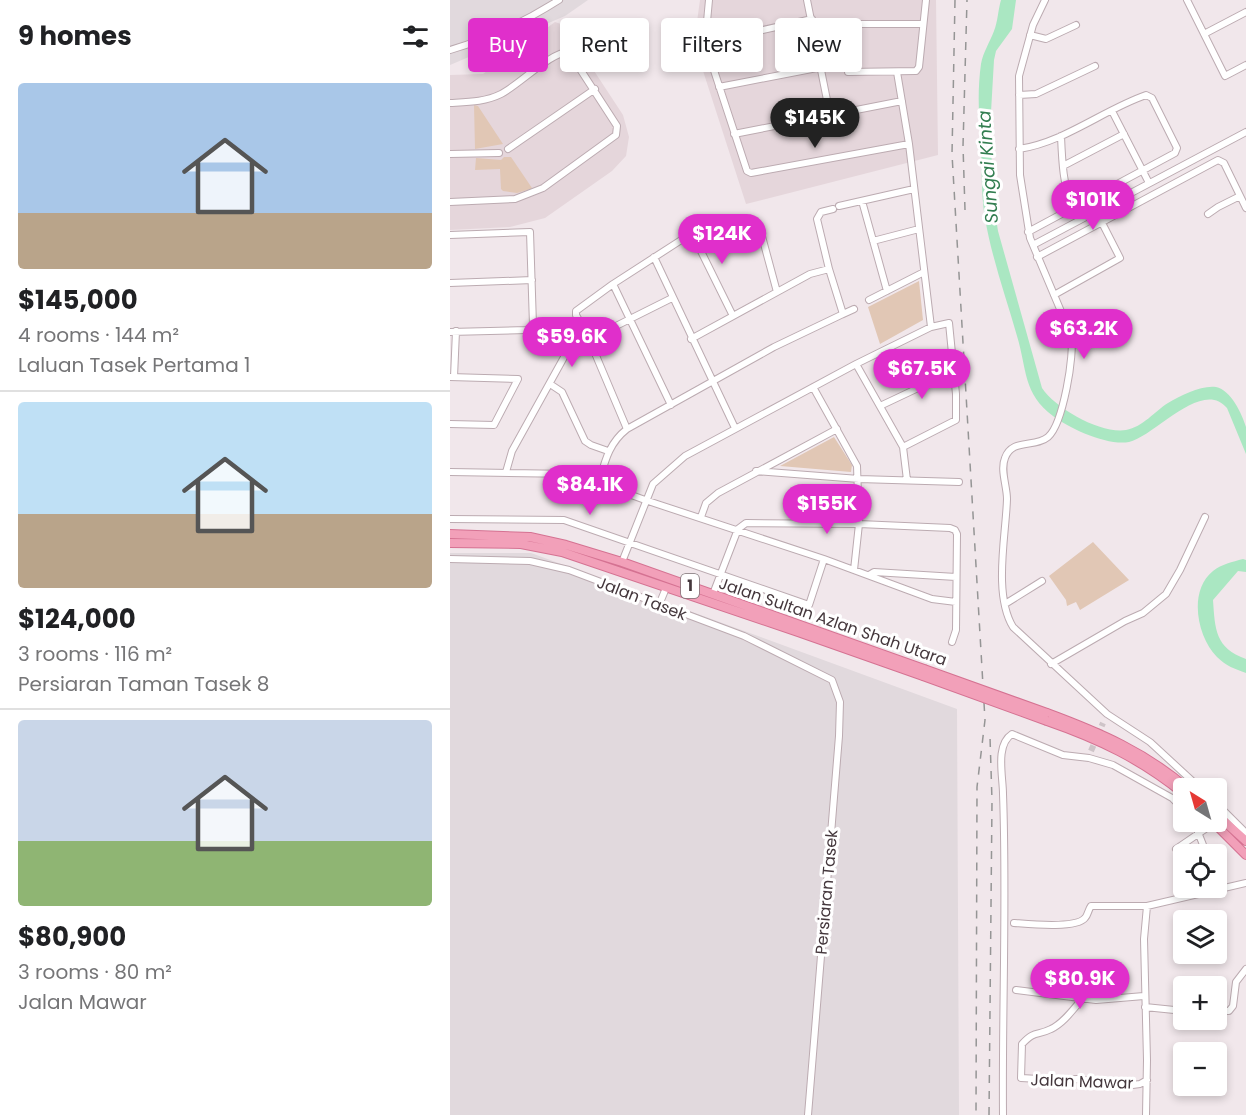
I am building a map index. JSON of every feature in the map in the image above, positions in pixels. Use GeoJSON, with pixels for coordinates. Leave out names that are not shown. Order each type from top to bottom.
{"type":"FeatureCollection","features":[{"type":"Feature","properties":{"kind":"main road","name":"Jalan Sultan Azlan Shah Utara"},"geometry":{"type":"LineString","coordinates":[[450,534],[530,537],[566,544],[622,562],[923,673],[1119,742],[1150,759],[1174,778]]}},
{"type":"Feature","properties":{"kind":"main road","name":"Jalan Sultan Azlan Shah Utara"},"geometry":{"type":"LineString","coordinates":[[450,543],[521,544],[562,552],[923,673]]}},
{"type":"Feature","properties":{"kind":"main road","name":"Jalan Sultan Azlan Shah Utara"},"geometry":{"type":"LineString","coordinates":[[1047,717],[1133,757],[1173,786]]}},
{"type":"Feature","properties":{"kind":"main road"},"geometry":{"type":"LineString","coordinates":[[1228,824],[1246,841]]}},
{"type":"Feature","properties":{"kind":"main road"},"geometry":{"type":"LineString","coordinates":[[1223,832],[1246,855]]}},
{"type":"Feature","properties":{"kind":"street"},"geometry":{"type":"LineString","coordinates":[[450,50],[498,32],[559,0]]}},
{"type":"Feature","properties":{"kind":"street"},"geometry":{"type":"LineString","coordinates":[[707,18],[709,0]]}},
{"type":"Feature","properties":{"kind":"street"},"geometry":{"type":"LineString","coordinates":[[807,0],[812,18]]}},
{"type":"Feature","properties":{"kind":"street"},"geometry":{"type":"LineString","coordinates":[[862,72],[916,71],[919,67],[926,0]]}},
{"type":"Feature","properties":{"kind":"street"},"geometry":{"type":"LineString","coordinates":[[1045,0],[1030,35],[1019,76],[1020,176],[1028,232],[1071,335],[1073,350],[1064,401],[1057,422],[1048,437],[1015,446],[1005,458],[1007,499],[1001,552],[1005,604],[1013,627],[1050,664],[1107,714],[1150,742],[1189,778]]}},
{"type":"Feature","properties":{"kind":"street"},"geometry":{"type":"LineString","coordinates":[[1187,0],[1225,76],[1246,65]]}},
{"type":"Feature","properties":{"kind":"street"},"geometry":{"type":"LineString","coordinates":[[1204,34],[1246,12]]}},
{"type":"Feature","properties":{"kind":"street"},"geometry":{"type":"LineString","coordinates":[[862,24],[923,24]]}},
{"type":"Feature","properties":{"kind":"street"},"geometry":{"type":"LineString","coordinates":[[1030,35],[1046,39],[1076,25]]}},
{"type":"Feature","properties":{"kind":"street"},"geometry":{"type":"LineString","coordinates":[[450,103],[478,101],[501,94],[557,55],[569,52],[617,126],[616,135],[543,188],[514,199],[450,202]]}},
{"type":"Feature","properties":{"kind":"street"},"geometry":{"type":"LineString","coordinates":[[1019,95],[1036,94],[1095,66]]}},
{"type":"Feature","properties":{"kind":"street"},"geometry":{"type":"LineString","coordinates":[[714,72],[747,171],[751,173],[909,144]]}},
{"type":"Feature","properties":{"kind":"street"},"geometry":{"type":"LineString","coordinates":[[719,87],[796,72]]}},
{"type":"Feature","properties":{"kind":"street"},"geometry":{"type":"LineString","coordinates":[[823,72],[830,115]]}},
{"type":"Feature","properties":{"kind":"street"},"geometry":{"type":"LineString","coordinates":[[897,72],[909,144],[931,327]]}},
{"type":"Feature","properties":{"kind":"street"},"geometry":{"type":"LineString","coordinates":[[508,149],[594,89]]}},
{"type":"Feature","properties":{"kind":"street"},"geometry":{"type":"LineString","coordinates":[[1019,149],[1035,146],[1061,136],[1148,95],[1152,98],[1177,150],[1028,232]]}},
{"type":"Feature","properties":{"kind":"street"},"geometry":{"type":"LineString","coordinates":[[734,134],[902,101]]}},
{"type":"Feature","properties":{"kind":"street"},"geometry":{"type":"LineString","coordinates":[[1112,111],[1149,183]]}},
{"type":"Feature","properties":{"kind":"street"},"geometry":{"type":"LineString","coordinates":[[1033,245],[1246,132]]}},
{"type":"Feature","properties":{"kind":"street"},"geometry":{"type":"LineString","coordinates":[[1063,166],[1124,134]]}},
{"type":"Feature","properties":{"kind":"street"},"geometry":{"type":"LineString","coordinates":[[1061,136],[1063,166],[1069,200],[1073,209]]}},
{"type":"Feature","properties":{"kind":"street"},"geometry":{"type":"LineString","coordinates":[[450,154],[499,153]]}},
{"type":"Feature","properties":{"kind":"street"},"geometry":{"type":"LineString","coordinates":[[1037,257],[1220,160],[1224,163],[1246,208]]}},
{"type":"Feature","properties":{"kind":"street"},"geometry":{"type":"LineString","coordinates":[[843,314],[817,219],[820,212],[914,189]]}},
{"type":"Feature","properties":{"kind":"street"},"geometry":{"type":"LineString","coordinates":[[1208,214],[1240,196]]}},
{"type":"Feature","properties":{"kind":"street"},"geometry":{"type":"LineString","coordinates":[[862,201],[887,291]]}},
{"type":"Feature","properties":{"kind":"street"},"geometry":{"type":"LineString","coordinates":[[1054,295],[1119,260],[1119,255],[1096,211]]}},
{"type":"Feature","properties":{"kind":"street"},"geometry":{"type":"LineString","coordinates":[[760,229],[777,292]]}},
{"type":"Feature","properties":{"kind":"street"},"geometry":{"type":"LineString","coordinates":[[873,241],[919,229]]}},
{"type":"Feature","properties":{"kind":"street"},"geometry":{"type":"LineString","coordinates":[[450,235],[506,234],[529,231],[531,233],[533,325],[526,330],[453,331],[452,377],[519,380],[494,425],[450,424]]}},
{"type":"Feature","properties":{"kind":"street"},"geometry":{"type":"LineString","coordinates":[[627,429],[589,339],[575,312],[613,284],[692,233],[733,316]]}},
{"type":"Feature","properties":{"kind":"street"},"geometry":{"type":"LineString","coordinates":[[654,257],[735,428]]}},
{"type":"Feature","properties":{"kind":"street"},"geometry":{"type":"LineString","coordinates":[[691,339],[810,274],[829,269]]}},
{"type":"Feature","properties":{"kind":"street"},"geometry":{"type":"LineString","coordinates":[[869,300],[924,272]]}},
{"type":"Feature","properties":{"kind":"street"},"geometry":{"type":"LineString","coordinates":[[450,283],[532,280]]}},
{"type":"Feature","properties":{"kind":"street"},"geometry":{"type":"LineString","coordinates":[[613,284],[671,405]]}},
{"type":"Feature","properties":{"kind":"street"},"geometry":{"type":"LineString","coordinates":[[506,472],[512,451],[568,350],[672,298]]}},
{"type":"Feature","properties":{"kind":"street"},"geometry":{"type":"LineString","coordinates":[[599,482],[608,451],[614,441],[627,429],[789,340],[854,309]]}},
{"type":"Feature","properties":{"kind":"street"},"geometry":{"type":"LineString","coordinates":[[622,562],[645,500],[655,481],[685,456],[856,364],[931,327],[949,323],[956,420],[903,447]]}},
{"type":"Feature","properties":{"kind":"street"},"geometry":{"type":"LineString","coordinates":[[856,364],[903,447],[907,480]]}},
{"type":"Feature","properties":{"kind":"street"},"geometry":{"type":"LineString","coordinates":[[880,406],[954,371]]}},
{"type":"Feature","properties":{"kind":"street"},"geometry":{"type":"LineString","coordinates":[[550,384],[562,392],[585,441],[591,446],[608,451]]}},
{"type":"Feature","properties":{"kind":"street"},"geometry":{"type":"LineString","coordinates":[[813,387],[857,466],[859,524],[854,570]]}},
{"type":"Feature","properties":{"kind":"street"},"geometry":{"type":"LineString","coordinates":[[701,517],[709,499],[756,471],[837,429]]}},
{"type":"Feature","properties":{"kind":"street"},"geometry":{"type":"LineString","coordinates":[[756,471],[859,479],[959,482]]}},
{"type":"Feature","properties":{"kind":"street"},"geometry":{"type":"LineString","coordinates":[[450,472],[574,474],[824,559],[932,599],[956,602]]}},
{"type":"Feature","properties":{"kind":"street"},"geometry":{"type":"LineString","coordinates":[[1050,664],[1143,613],[1166,594],[1205,517]]}},
{"type":"Feature","properties":{"kind":"street"},"geometry":{"type":"LineString","coordinates":[[450,519],[564,520],[809,605],[824,559]]}},
{"type":"Feature","properties":{"kind":"street"},"geometry":{"type":"LineString","coordinates":[[713,594],[738,530],[742,525],[750,522],[859,524],[955,530],[956,630],[952,642]]}},
{"type":"Feature","properties":{"kind":"street","name":"Jalan Tasek"},"geometry":{"type":"LineString","coordinates":[[450,560],[530,561],[568,570],[744,636],[824,675]]}},
{"type":"Feature","properties":{"kind":"street"},"geometry":{"type":"LineString","coordinates":[[869,575],[874,572],[956,577]]}},
{"type":"Feature","properties":{"kind":"street"},"geometry":{"type":"LineString","coordinates":[[890,583],[894,574]]}},
{"type":"Feature","properties":{"kind":"street"},"geometry":{"type":"LineString","coordinates":[[1005,604],[1042,581]]}},
{"type":"Feature","properties":{"kind":"street"},"geometry":{"type":"LineString","coordinates":[[659,605],[666,588]]}},
{"type":"Feature","properties":{"kind":"street","name":"Persiaran Tasek"},"geometry":{"type":"LineString","coordinates":[[808,1115],[839,736],[839,694],[832,680],[824,675]]}},
{"type":"Feature","properties":{"kind":"street"},"geometry":{"type":"LineString","coordinates":[[1103,723],[1107,714]]}},
{"type":"Feature","properties":{"kind":"street"},"geometry":{"type":"LineString","coordinates":[[1003,1115],[1002,754],[1004,742],[1012,734],[1063,755],[1089,758],[1113,765],[1173,799]]}},
{"type":"Feature","properties":{"kind":"street"},"geometry":{"type":"LineString","coordinates":[[1089,758],[1091,751]]}},
{"type":"Feature","properties":{"kind":"street"},"geometry":{"type":"LineString","coordinates":[[1227,814],[1246,833]]}},
{"type":"Feature","properties":{"kind":"street"},"geometry":{"type":"LineString","coordinates":[[1228,824],[1240,827]]}},
{"type":"Feature","properties":{"kind":"street"},"geometry":{"type":"LineString","coordinates":[[1183,844],[1200,832],[1204,844]]}},
{"type":"Feature","properties":{"kind":"street"},"geometry":{"type":"LineString","coordinates":[[1227,886],[1246,883]]}},
{"type":"Feature","properties":{"kind":"street"},"geometry":{"type":"LineString","coordinates":[[1014,923],[1080,922],[1086,918],[1091,906],[1147,906],[1178,898]]}},
{"type":"Feature","properties":{"kind":"street"},"geometry":{"type":"LineString","coordinates":[[1146,1115],[1144,939],[1147,906]]}},
{"type":"Feature","properties":{"kind":"street"},"geometry":{"type":"LineString","coordinates":[[1227,1011],[1233,1006],[1236,982],[1246,969]]}},
{"type":"Feature","properties":{"kind":"street"},"geometry":{"type":"LineString","coordinates":[[1016,990],[1096,1000],[1144,996]]}},
{"type":"Feature","properties":{"kind":"street","name":"Jalan Mawar"},"geometry":{"type":"LineString","coordinates":[[1083,998],[1057,1026],[1031,1034],[1022,1044],[1021,1078],[1077,1079],[1125,1086],[1140,1084],[1146,1080]]}},
{"type":"Feature","properties":{"kind":"street"},"geometry":{"type":"LineString","coordinates":[[1145,1007],[1173,1010]]}},
{"type":"Feature","properties":{"kind":"shaded area"},"geometry":{"type":"Polygon","coordinates":[[[450,0],[588,0],[565,16],[548,23],[548,18],[468,18],[468,57],[450,65],[450,0]]]}},
{"type":"Feature","properties":{"kind":"shaded area"},"geometry":{"type":"Polygon","coordinates":[[[700,0],[936,0],[938,155],[746,204],[703,72],[763,72],[763,18],[697,18],[700,0]]]}},
{"type":"Feature","properties":{"kind":"shaded area"},"geometry":{"type":"Polygon","coordinates":[[[555,22],[560,24],[560,72],[595,72],[623,115],[629,137],[626,156],[612,171],[545,218],[510,227],[450,230],[450,75],[486,72],[548,72],[548,27],[555,22]]]}},
{"type":"Feature","properties":{"kind":"shaded area"},"geometry":{"type":"Polygon","coordinates":[[[474,105],[478,106],[503,144],[475,149],[474,105]]]}},
{"type":"Feature","properties":{"kind":"shaded area"},"geometry":{"type":"Polygon","coordinates":[[[504,157],[511,157],[531,189],[517,193],[503,191],[500,169],[475,170],[476,158],[501,160],[504,157]]]}},
{"type":"Feature","properties":{"kind":"shaded area"},"geometry":{"type":"Polygon","coordinates":[[[919,281],[923,320],[880,344],[868,307],[919,281]]]}},
{"type":"Feature","properties":{"kind":"shaded area"},"geometry":{"type":"Polygon","coordinates":[[[834,437],[852,465],[851,472],[780,466],[834,437]]]}},
{"type":"Feature","properties":{"kind":"shaded area"},"geometry":{"type":"Polygon","coordinates":[[[1093,542],[1129,580],[1080,610],[1076,602],[1067,606],[1066,600],[1049,576],[1093,542]]]}},
{"type":"Feature","properties":{"kind":"shaded area"},"geometry":{"type":"Polygon","coordinates":[[[450,553],[531,553],[957,709],[959,1115],[450,1115],[450,553]]]}},
{"type":"Feature","properties":{"kind":"water","name":"Sungai Kinta"},"geometry":{"type":"Polygon","coordinates":[[[1001,0],[1016,0],[1012,29],[996,51],[994,60],[991,112],[992,193],[998,231],[1042,388],[1068,412],[1092,424],[1104,428],[1126,430],[1138,426],[1168,403],[1185,394],[1198,389],[1216,387],[1231,398],[1242,416],[1246,427],[1246,454],[1227,408],[1217,401],[1205,400],[1192,404],[1140,438],[1120,443],[1100,439],[1060,421],[1043,408],[1031,390],[991,248],[983,200],[980,74],[983,55],[995,27],[1001,0]]]}},
{"type":"Feature","properties":{"kind":"water"},"geometry":{"type":"Polygon","coordinates":[[[1246,560],[1246,572],[1238,571],[1213,600],[1216,629],[1222,643],[1246,659],[1246,673],[1234,669],[1217,657],[1204,638],[1198,614],[1200,590],[1205,580],[1220,567],[1246,560]]]}},
{"type":"Feature","properties":{"kind":"tunnel"},"geometry":{"type":"LineString","coordinates":[[1091,751],[1103,723]]}},
{"type":"Feature","properties":{"kind":"railway"},"geometry":{"type":"LineString","coordinates":[[955,0],[952,154],[985,720],[977,787],[976,1115]]}},
{"type":"Feature","properties":{"kind":"railway"},"geometry":{"type":"LineString","coordinates":[[965,210],[963,146],[967,0]]}},
{"type":"Feature","properties":{"kind":"railway"},"geometry":{"type":"LineString","coordinates":[[989,1115],[992,801],[990,737]]}}]}
